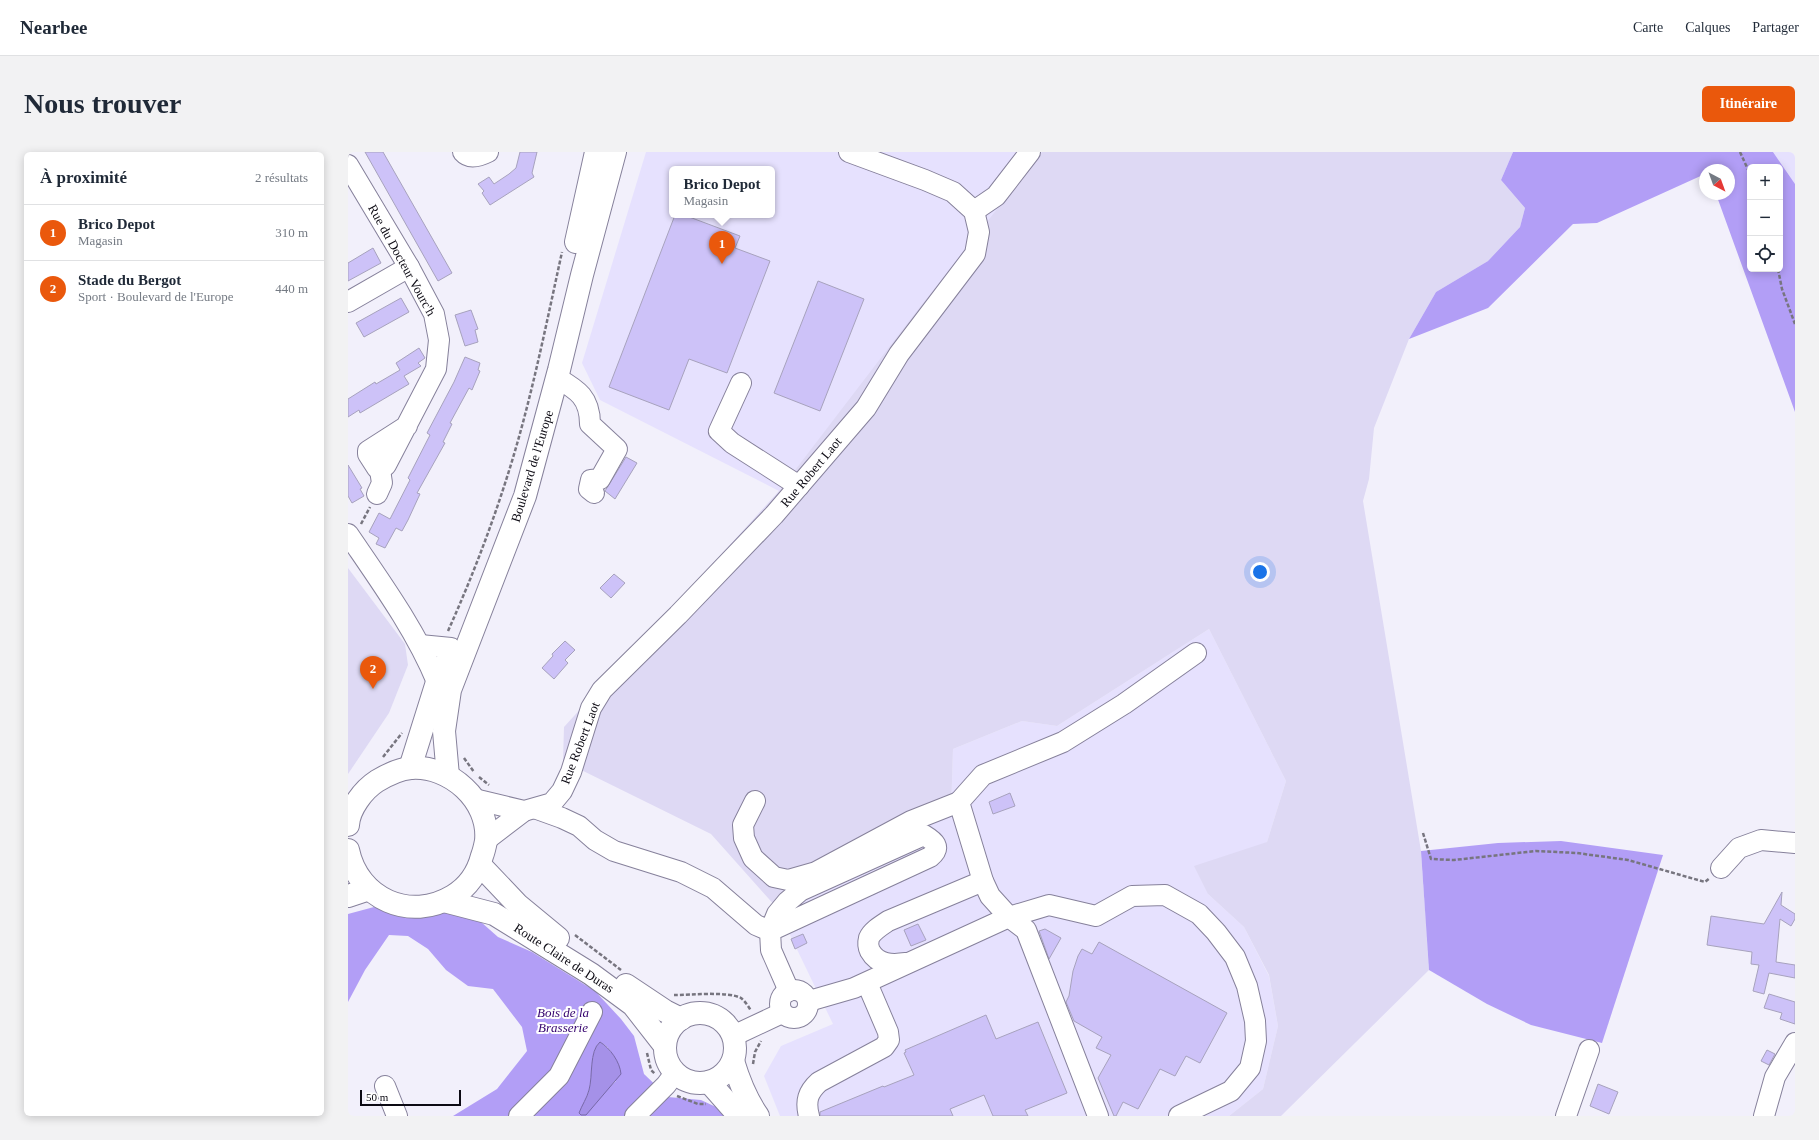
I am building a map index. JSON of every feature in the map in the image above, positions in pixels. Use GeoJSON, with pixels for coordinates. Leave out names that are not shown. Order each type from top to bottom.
{"type":"FeatureCollection","features":[{"type":"Feature","properties":{"kind":"main road","name":"Boulevard de l'Europe"},"geometry":{"type":"LineString","coordinates":[[410,768],[437,682],[436,647],[482,575],[511,500],[535,421],[557,331],[596,152]]}},
{"type":"Feature","properties":{"kind":"main road","name":"Boulevard de l'Europe"},"geometry":{"type":"LineString","coordinates":[[448,776],[444,731],[450,690],[525,496],[615,152]]}},
{"type":"Feature","properties":{"kind":"main road"},"geometry":{"type":"LineString","coordinates":[[348,825],[356,802],[370,785],[389,774],[410,768],[430,770],[448,776],[463,786],[485,792],[482,814],[486,840],[480,865],[471,880],[459,892],[444,901],[425,907],[405,907],[385,900],[369,889],[358,876],[350,861],[348,850]]}},
{"type":"Feature","properties":{"kind":"main road","name":"Route Claire de Duras"},"geometry":{"type":"LineString","coordinates":[[480,865],[518,905],[555,936],[665,1011],[681,1019]]}},
{"type":"Feature","properties":{"kind":"main road"},"geometry":{"type":"LineString","coordinates":[[348,896],[369,889]]}},
{"type":"Feature","properties":{"kind":"main road","name":"Route Claire de Duras"},"geometry":{"type":"LineString","coordinates":[[444,901],[494,914],[591,974],[633,1005],[665,1046]]}},
{"type":"Feature","properties":{"kind":"main road"},"geometry":{"type":"LineString","coordinates":[[698,1013],[707,1014],[723,1021],[733,1036],[735,1053],[733,1061],[723,1075],[709,1082],[695,1083],[687,1081],[675,1073],[667,1060],[665,1046],[670,1030],[681,1019],[698,1013]]}},
{"type":"Feature","properties":{"kind":"main road"},"geometry":{"type":"LineString","coordinates":[[733,1061],[750,1106],[758,1116]]}},
{"type":"Feature","properties":{"kind":"main road"},"geometry":{"type":"LineString","coordinates":[[709,1082],[739,1116]]}},
{"type":"Feature","properties":{"kind":"street"},"geometry":{"type":"LineString","coordinates":[[464,152],[466,155],[476,157],[488,152]]}},
{"type":"Feature","properties":{"kind":"street"},"geometry":{"type":"LineString","coordinates":[[849,152],[885,160],[953,192],[974,211],[996,196],[1030,152]]}},
{"type":"Feature","properties":{"kind":"street","name":"Rue du Docteur Vourc'h"},"geometry":{"type":"LineString","coordinates":[[348,166],[409,267],[434,314],[439,340],[436,369],[386,465],[380,470],[382,483],[376,494]]}},
{"type":"Feature","properties":{"kind":"street","name":"Rue Robert Laot"},"geometry":{"type":"LineString","coordinates":[[486,840],[530,810],[552,803],[562,791],[571,772],[591,708],[602,690],[774,515],[866,408],[899,354],[975,254],[979,232],[974,211]]}},
{"type":"Feature","properties":{"kind":"street"},"geometry":{"type":"LineString","coordinates":[[348,302],[409,267]]}},
{"type":"Feature","properties":{"kind":"street"},"geometry":{"type":"LineString","coordinates":[[557,378],[566,383],[585,399],[590,411],[590,424],[617,449],[600,479],[591,480],[589,489],[594,493]]}},
{"type":"Feature","properties":{"kind":"street"},"geometry":{"type":"LineString","coordinates":[[741,383],[719,431],[732,442],[799,486]]}},
{"type":"Feature","properties":{"kind":"street"},"geometry":{"type":"LineString","coordinates":[[348,534],[393,601],[436,647],[437,682]]}},
{"type":"Feature","properties":{"kind":"street"},"geometry":{"type":"LineString","coordinates":[[754,801],[743,825],[744,838],[753,858],[774,878],[788,880],[816,872],[911,821],[959,802],[983,775],[1063,742],[1124,704],[1196,653]]}},
{"type":"Feature","properties":{"kind":"street"},"geometry":{"type":"LineString","coordinates":[[485,792],[530,810],[562,818],[579,826],[595,840],[614,851],[681,872],[713,888],[756,925],[770,931],[930,858],[935,853],[936,847],[932,840],[924,835],[800,891],[787,902],[777,914],[770,931],[771,950],[789,991]]}},
{"type":"Feature","properties":{"kind":"street"},"geometry":{"type":"LineString","coordinates":[[959,802],[982,881],[990,896],[1009,917],[1026,930],[1098,1116]]}},
{"type":"Feature","properties":{"kind":"street"},"geometry":{"type":"LineString","coordinates":[[1721,868],[1739,848],[1761,840],[1795,843]]}},
{"type":"Feature","properties":{"kind":"street"},"geometry":{"type":"LineString","coordinates":[[910,962],[895,964],[882,962],[874,957],[868,947],[869,938],[876,930],[888,921],[982,881]]}},
{"type":"Feature","properties":{"kind":"street"},"geometry":{"type":"LineString","coordinates":[[809,1001],[861,986],[1009,917],[1049,905],[1096,916],[1132,896],[1165,895],[1199,914],[1216,932],[1235,957],[1247,986],[1255,1021],[1256,1041],[1250,1068],[1231,1091],[1179,1116]]}},
{"type":"Feature","properties":{"kind":"street"},"geometry":{"type":"LineString","coordinates":[[809,1116],[806,1102],[811,1089],[819,1082],[884,1047],[889,1040],[888,1032],[861,986]]}},
{"type":"Feature","properties":{"kind":"street"},"geometry":{"type":"LineString","coordinates":[[799,990],[807,997],[809,1001],[808,1010],[801,1017],[791,1019],[782,1013],[780,1008],[781,998],[789,991],[799,990]]}},
{"type":"Feature","properties":{"kind":"street"},"geometry":{"type":"LineString","coordinates":[[519,1116],[559,1076],[592,1012]]}},
{"type":"Feature","properties":{"kind":"street"},"geometry":{"type":"LineString","coordinates":[[733,1036],[782,1013]]}},
{"type":"Feature","properties":{"kind":"street"},"geometry":{"type":"LineString","coordinates":[[1764,1116],[1775,1077],[1795,1043]]}},
{"type":"Feature","properties":{"kind":"street"},"geometry":{"type":"LineString","coordinates":[[1566,1116],[1589,1050]]}},
{"type":"Feature","properties":{"kind":"street"},"geometry":{"type":"LineString","coordinates":[[635,1116],[666,1085],[675,1073]]}},
{"type":"Feature","properties":{"kind":"street"},"geometry":{"type":"LineString","coordinates":[[385,1086],[397,1116]]}},
{"type":"Feature","properties":{"kind":"path"},"geometry":{"type":"LineString","coordinates":[[1740,152],[1747,167]]}},
{"type":"Feature","properties":{"kind":"path"},"geometry":{"type":"LineString","coordinates":[[436,647],[448,630],[476,562],[500,497],[517,443],[564,245]]}},
{"type":"Feature","properties":{"kind":"path"},"geometry":{"type":"LineString","coordinates":[[1779,272],[1782,289],[1795,324]]}},
{"type":"Feature","properties":{"kind":"path"},"geometry":{"type":"LineString","coordinates":[[348,534],[359,527],[376,494]]}},
{"type":"Feature","properties":{"kind":"path"},"geometry":{"type":"LineString","coordinates":[[1422,833],[1431,859],[1454,860],[1536,851],[1577,853],[1628,860],[1705,882],[1721,868]]}},
{"type":"Feature","properties":{"kind":"path"},"geometry":{"type":"LineString","coordinates":[[569,930],[626,973]]}},
{"type":"Feature","properties":{"kind":"path"},"geometry":{"type":"LineString","coordinates":[[668,995],[674,995]]}},
{"type":"Feature","properties":{"kind":"shaded area"},"geometry":{"type":"Polygon","coordinates":[[[646,152],[1042,152],[779,491],[600,400],[582,363],[646,152]]]}},
{"type":"Feature","properties":{"kind":"shaded area"},"geometry":{"type":"Polygon","coordinates":[[[1042,152],[1513,152],[1501,180],[1525,208],[1520,227],[1488,261],[1436,292],[1409,339],[1374,428],[1369,479],[1363,501],[1421,851],[1429,970],[1281,1116],[1229,1116],[1263,1089],[1278,1026],[1269,975],[1244,927],[1208,894],[1194,866],[1267,842],[1286,781],[1209,629],[1057,726],[1022,721],[953,749],[951,813],[794,891],[777,908],[711,834],[563,761],[564,727],[779,491],[916,312],[1042,152]]]}},
{"type":"Feature","properties":{"kind":"shaded area"},"geometry":{"type":"Polygon","coordinates":[[[1773,152],[1795,152],[1795,184],[1783,167],[1783,164],[1781,164],[1773,152]]]}},
{"type":"Feature","properties":{"kind":"shaded area"},"geometry":{"type":"Polygon","coordinates":[[[348,568],[405,644],[408,665],[389,713],[348,774],[348,568]]]}},
{"type":"Feature","properties":{"kind":"shaded area"},"geometry":{"type":"Polygon","coordinates":[[[1209,629],[1286,781],[1267,842],[1208,894],[1244,927],[1269,976],[1278,1026],[1263,1089],[1229,1116],[780,1116],[764,1076],[781,1046],[833,1024],[777,908],[794,891],[951,813],[953,749],[1022,721],[1057,726],[1209,629]]]}},
{"type":"Feature","properties":{"kind":"shaded area"},"geometry":{"type":"Polygon","coordinates":[[[600,1042],[614,1056],[619,1065],[621,1074],[586,1115],[581,1115],[579,1113],[589,1090],[594,1051],[600,1042]]]}},
{"type":"Feature","properties":{"kind":"green space"},"geometry":{"type":"Polygon","coordinates":[[[1513,152],[1773,152],[1781,164],[1747,164],[1747,272],[1783,272],[1783,167],[1795,184],[1795,412],[1718,200],[1735,200],[1735,164],[1699,164],[1699,177],[1597,223],[1573,224],[1488,308],[1409,339],[1436,292],[1488,261],[1520,227],[1525,208],[1501,180],[1513,152]]]}},
{"type":"Feature","properties":{"kind":"green space"},"geometry":{"type":"Polygon","coordinates":[[[1561,841],[1663,855],[1602,1043],[1531,1025],[1487,1004],[1429,970],[1421,851],[1498,843],[1561,841]]]}},
{"type":"Feature","properties":{"kind":"green space","name":"Bois de la Brasserie"},"geometry":{"type":"Polygon","coordinates":[[[374,907],[400,917],[460,910],[481,922],[498,937],[532,952],[595,991],[621,1019],[634,1036],[644,1074],[668,1097],[701,1100],[716,1107],[724,1116],[453,1116],[497,1089],[527,1051],[522,1027],[493,989],[468,986],[446,970],[428,949],[408,936],[389,935],[365,970],[348,1002],[348,914],[374,907]],[[600,1042],[594,1051],[589,1090],[579,1113],[616,1081],[614,1058],[600,1042]]]}},
{"type":"Feature","properties":{"kind":"building"},"geometry":{"type":"Polygon","coordinates":[[[365,152],[383,152],[452,273],[438,281],[365,152]]]}},
{"type":"Feature","properties":{"kind":"building"},"geometry":{"type":"Polygon","coordinates":[[[520,152],[537,152],[532,173],[534,177],[490,205],[482,193],[484,191],[478,184],[489,177],[494,184],[509,174],[516,168],[520,152]]]}},
{"type":"Feature","properties":{"kind":"building"},"geometry":{"type":"Polygon","coordinates":[[[674,218],[692,218],[740,236],[735,248],[770,261],[727,373],[689,359],[669,410],[609,387],[674,218]]]}},
{"type":"Feature","properties":{"kind":"building"},"geometry":{"type":"Polygon","coordinates":[[[373,248],[381,263],[348,281],[348,263],[373,248]]]}},
{"type":"Feature","properties":{"kind":"building"},"geometry":{"type":"Polygon","coordinates":[[[818,281],[864,299],[820,411],[774,393],[818,281]]]}},
{"type":"Feature","properties":{"kind":"building"},"geometry":{"type":"Polygon","coordinates":[[[401,298],[409,312],[364,337],[356,323],[401,298]]]}},
{"type":"Feature","properties":{"kind":"building"},"geometry":{"type":"Polygon","coordinates":[[[471,310],[478,329],[475,330],[478,342],[465,346],[455,315],[471,310]]]}},
{"type":"Feature","properties":{"kind":"building"},"geometry":{"type":"Polygon","coordinates":[[[419,348],[425,358],[418,363],[421,366],[404,376],[409,384],[360,413],[359,410],[348,417],[348,399],[375,382],[376,384],[400,370],[396,363],[419,348]]]}},
{"type":"Feature","properties":{"kind":"building"},"geometry":{"type":"Polygon","coordinates":[[[465,357],[480,363],[478,370],[480,371],[472,390],[469,388],[450,423],[452,424],[443,442],[445,443],[417,493],[420,494],[402,531],[396,528],[385,548],[376,544],[379,538],[369,532],[379,513],[390,519],[410,480],[408,478],[430,435],[427,433],[454,382],[465,357]]]}},
{"type":"Feature","properties":{"kind":"building"},"geometry":{"type":"Polygon","coordinates":[[[626,457],[637,463],[615,499],[605,491],[626,457]]]}},
{"type":"Feature","properties":{"kind":"building"},"geometry":{"type":"Polygon","coordinates":[[[348,465],[362,488],[360,489],[364,496],[352,503],[348,496],[348,465]]]}},
{"type":"Feature","properties":{"kind":"building"},"geometry":{"type":"Polygon","coordinates":[[[614,574],[625,583],[611,598],[600,588],[614,574]]]}},
{"type":"Feature","properties":{"kind":"building"},"geometry":{"type":"Polygon","coordinates":[[[565,641],[575,650],[565,660],[568,663],[554,679],[542,668],[553,656],[552,654],[565,641]]]}},
{"type":"Feature","properties":{"kind":"building"},"geometry":{"type":"Polygon","coordinates":[[[1010,793],[1015,806],[993,814],[989,802],[1010,793]]]}},
{"type":"Feature","properties":{"kind":"building"},"geometry":{"type":"Polygon","coordinates":[[[1782,892],[1781,905],[1795,914],[1795,919],[1791,926],[1780,919],[1776,962],[1795,965],[1795,978],[1769,973],[1764,994],[1753,991],[1759,965],[1751,964],[1752,952],[1707,945],[1711,916],[1764,924],[1782,892]]]}},
{"type":"Feature","properties":{"kind":"building"},"geometry":{"type":"Polygon","coordinates":[[[918,924],[926,940],[911,946],[904,930],[918,924]]]}},
{"type":"Feature","properties":{"kind":"building"},"geometry":{"type":"Polygon","coordinates":[[[1045,929],[1061,938],[1049,959],[1039,931],[1045,929]]]}},
{"type":"Feature","properties":{"kind":"building"},"geometry":{"type":"Polygon","coordinates":[[[803,934],[807,943],[795,949],[791,939],[803,934]]]}},
{"type":"Feature","properties":{"kind":"building"},"geometry":{"type":"Polygon","coordinates":[[[1099,942],[1227,1013],[1200,1063],[1186,1056],[1175,1076],[1160,1069],[1138,1109],[1123,1102],[1116,1116],[1114,1116],[1098,1078],[1111,1055],[1096,1048],[1102,1037],[1074,1021],[1066,1002],[1069,996],[1073,971],[1078,956],[1082,949],[1092,954],[1099,942]]]}},
{"type":"Feature","properties":{"kind":"building"},"geometry":{"type":"Polygon","coordinates":[[[1769,994],[1795,1002],[1795,1024],[1780,1019],[1782,1013],[1764,1008],[1769,994]]]}},
{"type":"Feature","properties":{"kind":"building"},"geometry":{"type":"Polygon","coordinates":[[[986,1015],[996,1039],[1038,1022],[1067,1093],[1025,1110],[1028,1116],[993,1116],[984,1095],[950,1109],[953,1116],[820,1116],[820,1112],[914,1075],[904,1053],[906,1052],[905,1050],[986,1015]]]}},
{"type":"Feature","properties":{"kind":"building"},"geometry":{"type":"Polygon","coordinates":[[[1767,1050],[1775,1054],[1769,1065],[1761,1061],[1767,1050]]]}},
{"type":"Feature","properties":{"kind":"building"},"geometry":{"type":"Polygon","coordinates":[[[1598,1084],[1618,1092],[1609,1114],[1590,1106],[1598,1084]]]}},
{"type":"Feature","properties":{"kind":"place","name":"Brico Depot"},"geometry":{"type":"Point","coordinates":[722,264]}},
{"type":"Feature","properties":{"kind":"place","name":"Stade du Bergot"},"geometry":{"type":"Point","coordinates":[373,689]}}]}
